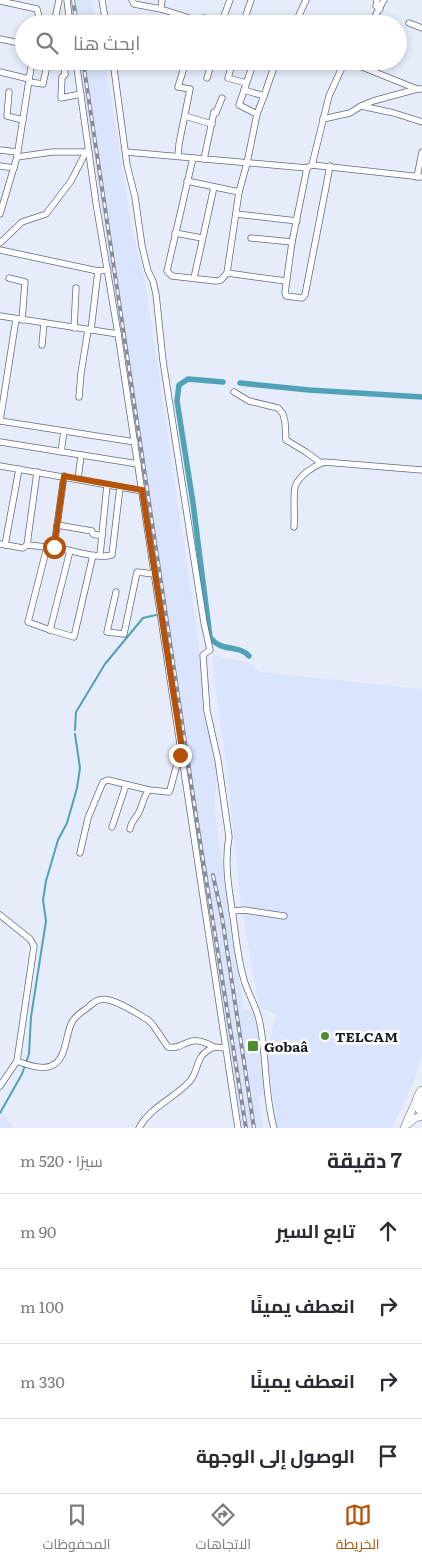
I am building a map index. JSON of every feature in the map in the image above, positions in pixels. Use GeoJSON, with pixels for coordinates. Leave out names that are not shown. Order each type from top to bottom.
{"type":"FeatureCollection","features":[{"type":"Feature","properties":{"kind":"main road"},"geometry":{"type":"LineString","coordinates":[[420,1095],[419,1108],[422,1114]]}},
{"type":"Feature","properties":{"kind":"street"},"geometry":{"type":"LineString","coordinates":[[58,15],[64,0]]}},
{"type":"Feature","properties":{"kind":"street"},"geometry":{"type":"LineString","coordinates":[[64,0],[68,15]]}},
{"type":"Feature","properties":{"kind":"street"},"geometry":{"type":"LineString","coordinates":[[102,0],[104,15]]}},
{"type":"Feature","properties":{"kind":"street"},"geometry":{"type":"LineString","coordinates":[[132,0],[134,4],[179,15]]}},
{"type":"Feature","properties":{"kind":"street"},"geometry":{"type":"LineString","coordinates":[[160,9],[162,0]]}},
{"type":"Feature","properties":{"kind":"street"},"geometry":{"type":"LineString","coordinates":[[225,15],[230,0]]}},
{"type":"Feature","properties":{"kind":"street"},"geometry":{"type":"LineString","coordinates":[[246,15],[252,0]]}},
{"type":"Feature","properties":{"kind":"street"},"geometry":{"type":"LineString","coordinates":[[299,15],[305,0]]}},
{"type":"Feature","properties":{"kind":"street"},"geometry":{"type":"LineString","coordinates":[[377,0],[376,6],[380,9]]}},
{"type":"Feature","properties":{"kind":"street"},"geometry":{"type":"LineString","coordinates":[[376,15],[384,0]]}},
{"type":"Feature","properties":{"kind":"street"},"geometry":{"type":"LineString","coordinates":[[0,1],[37,9],[38,15]]}},
{"type":"Feature","properties":{"kind":"street"},"geometry":{"type":"LineString","coordinates":[[409,23],[422,28]]}},
{"type":"Feature","properties":{"kind":"street"},"geometry":{"type":"LineString","coordinates":[[0,39],[15,42]]}},
{"type":"Feature","properties":{"kind":"street"},"geometry":{"type":"LineString","coordinates":[[0,214],[2,194],[14,168],[17,154],[31,70]]}},
{"type":"Feature","properties":{"kind":"street"},"geometry":{"type":"LineString","coordinates":[[0,72],[43,84],[46,70]]}},
{"type":"Feature","properties":{"kind":"street"},"geometry":{"type":"LineString","coordinates":[[65,70],[65,75],[62,77],[61,98],[81,94]]}},
{"type":"Feature","properties":{"kind":"street"},"geometry":{"type":"LineString","coordinates":[[77,70],[88,152],[135,442],[238,1128]]}},
{"type":"Feature","properties":{"kind":"street"},"geometry":{"type":"LineString","coordinates":[[113,70],[127,165],[135,197],[137,218],[148,271],[156,294],[163,361],[210,650],[202,655],[204,682],[207,711],[218,760],[229,837],[227,867],[232,911],[245,984],[259,1016],[267,1073],[270,1116],[274,1128]]}},
{"type":"Feature","properties":{"kind":"street"},"geometry":{"type":"LineString","coordinates":[[178,156],[190,89],[178,86],[183,70]]}},
{"type":"Feature","properties":{"kind":"street"},"geometry":{"type":"LineString","coordinates":[[207,78],[209,70]]}},
{"type":"Feature","properties":{"kind":"street"},"geometry":{"type":"LineString","coordinates":[[230,70],[228,78],[246,82]]}},
{"type":"Feature","properties":{"kind":"street"},"geometry":{"type":"LineString","coordinates":[[251,70],[238,105],[257,114]]}},
{"type":"Feature","properties":{"kind":"street"},"geometry":{"type":"LineString","coordinates":[[193,158],[168,271],[172,276],[222,280],[227,273],[239,192],[257,114],[273,70]]}},
{"type":"Feature","properties":{"kind":"street"},"geometry":{"type":"LineString","coordinates":[[330,166],[305,296],[302,298],[286,296],[286,281],[296,221],[328,96],[341,70]]}},
{"type":"Feature","properties":{"kind":"street"},"geometry":{"type":"LineString","coordinates":[[370,70],[420,89]]}},
{"type":"Feature","properties":{"kind":"street"},"geometry":{"type":"LineString","coordinates":[[323,119],[350,113],[361,106],[420,89]]}},
{"type":"Feature","properties":{"kind":"street"},"geometry":{"type":"LineString","coordinates":[[244,90],[264,96]]}},
{"type":"Feature","properties":{"kind":"street"},"geometry":{"type":"LineString","coordinates":[[9,92],[7,116],[23,120]]}},
{"type":"Feature","properties":{"kind":"street"},"geometry":{"type":"LineString","coordinates":[[204,159],[214,112],[216,114],[222,98]]}},
{"type":"Feature","properties":{"kind":"street"},"geometry":{"type":"LineString","coordinates":[[361,106],[394,113],[422,122]]}},
{"type":"Feature","properties":{"kind":"street"},"geometry":{"type":"LineString","coordinates":[[185,116],[212,124]]}},
{"type":"Feature","properties":{"kind":"street"},"geometry":{"type":"LineString","coordinates":[[0,150],[17,154],[88,152]]}},
{"type":"Feature","properties":{"kind":"street"},"geometry":{"type":"LineString","coordinates":[[0,244],[22,222],[46,214],[71,181],[88,152]]}},
{"type":"Feature","properties":{"kind":"street"},"geometry":{"type":"LineString","coordinates":[[126,152],[247,163],[330,166],[419,177],[422,152]]}},
{"type":"Feature","properties":{"kind":"street"},"geometry":{"type":"LineString","coordinates":[[0,166],[14,168]]}},
{"type":"Feature","properties":{"kind":"street"},"geometry":{"type":"LineString","coordinates":[[187,182],[239,192]]}},
{"type":"Feature","properties":{"kind":"street"},"geometry":{"type":"LineString","coordinates":[[194,278],[214,188]]}},
{"type":"Feature","properties":{"kind":"street"},"geometry":{"type":"LineString","coordinates":[[236,214],[296,221]]}},
{"type":"Feature","properties":{"kind":"street"},"geometry":{"type":"LineString","coordinates":[[175,233],[202,238]]}},
{"type":"Feature","properties":{"kind":"street"},"geometry":{"type":"LineString","coordinates":[[251,238],[292,242]]}},
{"type":"Feature","properties":{"kind":"street"},"geometry":{"type":"LineString","coordinates":[[0,250],[98,271],[108,270]]}},
{"type":"Feature","properties":{"kind":"street"},"geometry":{"type":"LineString","coordinates":[[79,397],[81,373],[90,330],[98,271]]}},
{"type":"Feature","properties":{"kind":"street"},"geometry":{"type":"LineString","coordinates":[[227,273],[286,281]]}},
{"type":"Feature","properties":{"kind":"street"},"geometry":{"type":"LineString","coordinates":[[9,278],[25,282],[0,421],[135,442]]}},
{"type":"Feature","properties":{"kind":"street"},"geometry":{"type":"LineString","coordinates":[[74,328],[76,288]]}},
{"type":"Feature","properties":{"kind":"street"},"geometry":{"type":"LineString","coordinates":[[0,316],[118,334]]}},
{"type":"Feature","properties":{"kind":"street"},"geometry":{"type":"LineString","coordinates":[[42,345],[44,323]]}},
{"type":"Feature","properties":{"kind":"street"},"geometry":{"type":"LineString","coordinates":[[0,373],[8,374]]}},
{"type":"Feature","properties":{"kind":"street"},"geometry":{"type":"LineString","coordinates":[[234,392],[249,401],[278,408],[283,414],[286,440],[321,463]]}},
{"type":"Feature","properties":{"kind":"street"},"geometry":{"type":"LineString","coordinates":[[61,452],[64,431]]}},
{"type":"Feature","properties":{"kind":"street"},"geometry":{"type":"LineString","coordinates":[[0,442],[138,464]]}},
{"type":"Feature","properties":{"kind":"street"},"geometry":{"type":"LineString","coordinates":[[78,479],[81,455]]}},
{"type":"Feature","properties":{"kind":"street"},"geometry":{"type":"LineString","coordinates":[[294,527],[296,486],[304,475],[321,463],[422,470]]}},
{"type":"Feature","properties":{"kind":"street"},"geometry":{"type":"LineString","coordinates":[[0,466],[142,490]]}},
{"type":"Feature","properties":{"kind":"street"},"geometry":{"type":"LineString","coordinates":[[19,469],[2,544],[23,548],[26,545],[47,546],[93,555],[110,556],[113,553],[120,487]]}},
{"type":"Feature","properties":{"kind":"street"},"geometry":{"type":"LineString","coordinates":[[26,545],[37,472]]}},
{"type":"Feature","properties":{"kind":"street"},"geometry":{"type":"LineString","coordinates":[[54,547],[64,476]]}},
{"type":"Feature","properties":{"kind":"street"},"geometry":{"type":"LineString","coordinates":[[100,555],[107,485]]}},
{"type":"Feature","properties":{"kind":"street"},"geometry":{"type":"LineString","coordinates":[[57,525],[84,529],[102,536]]}},
{"type":"Feature","properties":{"kind":"street"},"geometry":{"type":"LineString","coordinates":[[47,546],[28,622],[74,637],[93,555]]}},
{"type":"Feature","properties":{"kind":"street"},"geometry":{"type":"LineString","coordinates":[[50,630],[70,551]]}},
{"type":"Feature","properties":{"kind":"street"},"geometry":{"type":"LineString","coordinates":[[116,592],[107,632],[124,634],[136,572],[154,574]]}},
{"type":"Feature","properties":{"kind":"street"},"geometry":{"type":"LineString","coordinates":[[80,853],[88,818],[101,784],[108,780],[166,792],[170,790],[182,749]]}},
{"type":"Feature","properties":{"kind":"street"},"geometry":{"type":"LineString","coordinates":[[112,827],[126,785]]}},
{"type":"Feature","properties":{"kind":"street"},"geometry":{"type":"LineString","coordinates":[[130,828],[131,822],[139,812],[144,796],[149,790]]}},
{"type":"Feature","properties":{"kind":"street"},"geometry":{"type":"LineString","coordinates":[[232,911],[244,910],[284,916]]}},
{"type":"Feature","properties":{"kind":"street"},"geometry":{"type":"LineString","coordinates":[[0,916],[30,939],[34,946],[17,1061],[0,1086]]}},
{"type":"Feature","properties":{"kind":"street"},"geometry":{"type":"LineString","coordinates":[[17,1061],[46,1068],[57,1063],[74,1019],[97,1000],[102,999],[111,1000],[148,1020],[168,1047],[174,1048],[195,1040],[204,1041],[214,1047],[226,1048]]}},
{"type":"Feature","properties":{"kind":"street"},"geometry":{"type":"LineString","coordinates":[[139,1128],[153,1111],[189,1082],[195,1074],[200,1057],[214,1047]]}},
{"type":"Feature","properties":{"kind":"street"},"geometry":{"type":"LineString","coordinates":[[404,1128],[420,1095]]}},
{"type":"Feature","properties":{"kind":"street"},"geometry":{"type":"LineString","coordinates":[[404,1128],[411,1120],[422,1114]]}},
{"type":"Feature","properties":{"kind":"shaded area"},"geometry":{"type":"Polygon","coordinates":[[[69,0],[92,0],[94,15],[72,15],[69,0]]]}},
{"type":"Feature","properties":{"kind":"shaded area"},"geometry":{"type":"Polygon","coordinates":[[[80,70],[106,70],[131,224],[145,282],[217,769],[214,808],[244,1011],[255,1010],[267,1094],[258,1096],[263,1128],[242,1128],[80,70]]]}},
{"type":"Feature","properties":{"kind":"shaded area"},"geometry":{"type":"Polygon","coordinates":[[[212,655],[250,663],[259,672],[422,689],[422,1055],[413,1083],[392,1128],[277,1128],[267,1052],[276,1014],[259,1007],[241,904],[226,759],[212,655]]]}},
{"type":"Feature","properties":{"kind":"shaded area"},"geometry":{"type":"Polygon","coordinates":[[[3,1115],[15,1128],[0,1128],[0,1120],[3,1115]]]}},
{"type":"Feature","properties":{"kind":"waterway"},"geometry":{"type":"LineString","coordinates":[[223,382],[188,379],[179,385],[177,401],[193,503],[210,637],[219,645],[240,650],[249,656]]}},
{"type":"Feature","properties":{"kind":"waterway"},"geometry":{"type":"LineString","coordinates":[[240,383],[309,390],[422,397]]}},
{"type":"Feature","properties":{"kind":"waterway"},"geometry":{"type":"LineString","coordinates":[[75,730],[76,712],[105,664],[143,618],[156,615]]}},
{"type":"Feature","properties":{"kind":"waterway"},"geometry":{"type":"LineString","coordinates":[[0,1113],[22,1074],[29,1054],[31,1017],[46,921],[43,900],[46,881],[58,840],[67,823],[77,788],[80,768],[75,734]]}},
{"type":"Feature","properties":{"kind":"railway"},"geometry":{"type":"LineString","coordinates":[[73,0],[76,15]]}},
{"type":"Feature","properties":{"kind":"railway"},"geometry":{"type":"LineString","coordinates":[[84,70],[197,822],[246,1128]]}},
{"type":"Feature","properties":{"kind":"railway"},"geometry":{"type":"LineString","coordinates":[[213,875],[222,917],[254,1128]]}},
{"type":"Feature","properties":{"kind":"place","name":"TELCAM"},"geometry":{"type":"Point","coordinates":[325,1036]}},
{"type":"Feature","properties":{"kind":"place","name":"Gobaâ"},"geometry":{"type":"Point","coordinates":[253,1046]}},
{"type":"Feature","properties":{"kind":"route"},"geometry":{"type":"LineString","coordinates":[[54,547],[64,476],[142,490],[182,749],[180,755]]}}]}
